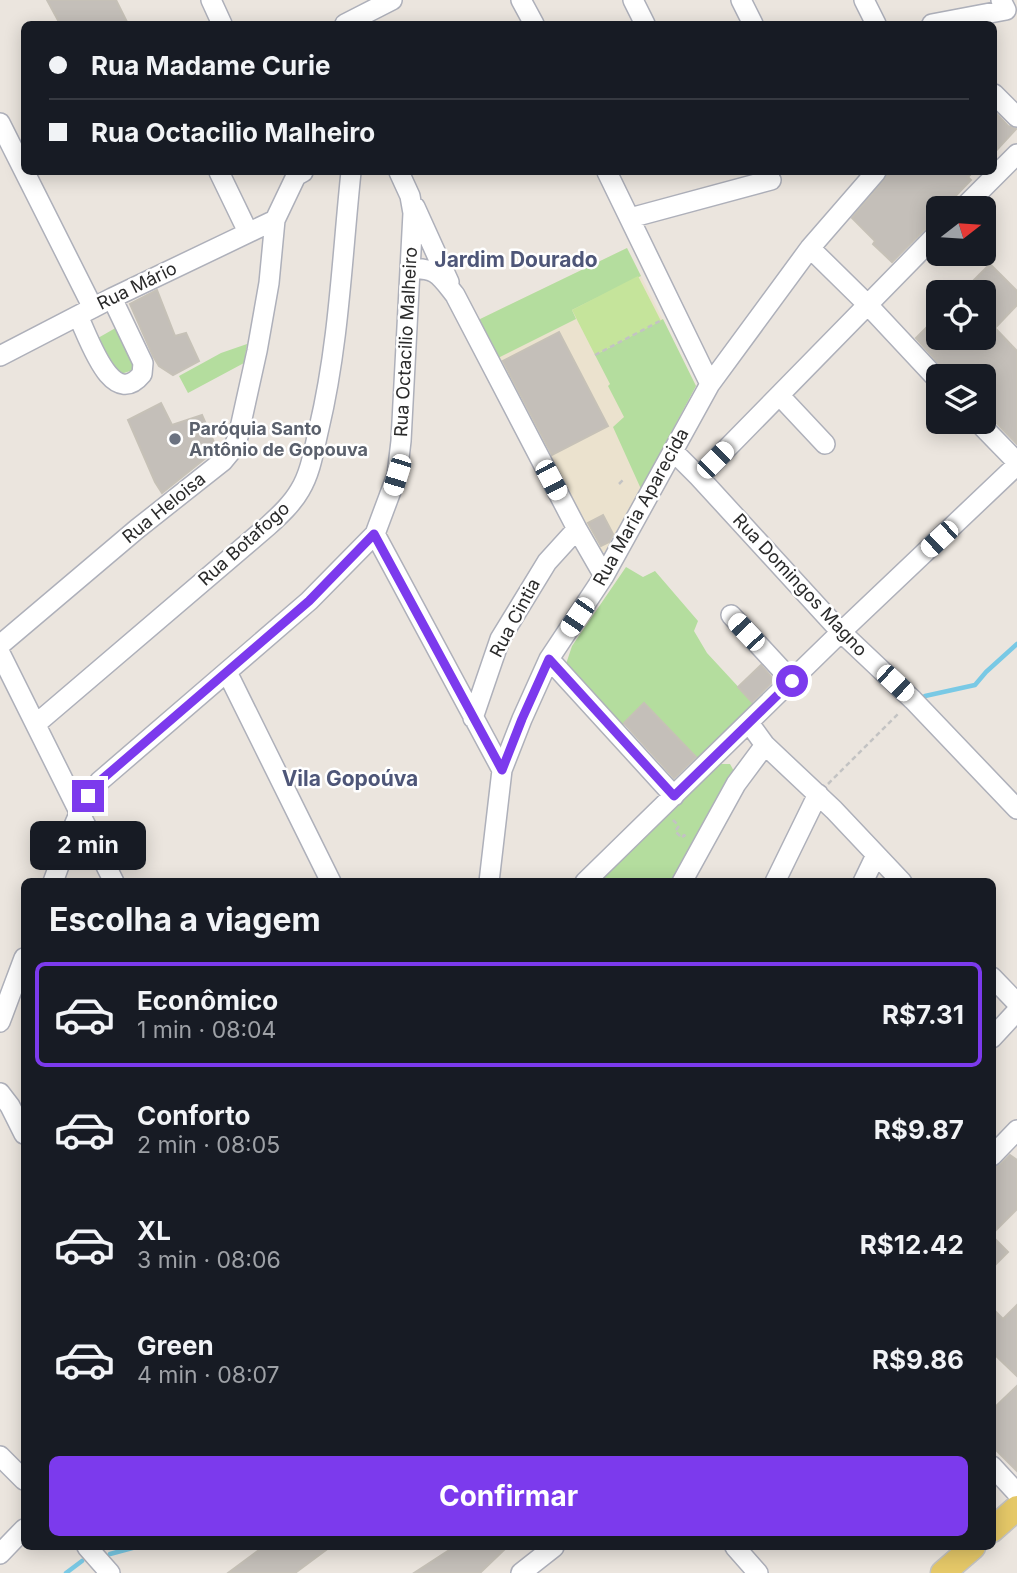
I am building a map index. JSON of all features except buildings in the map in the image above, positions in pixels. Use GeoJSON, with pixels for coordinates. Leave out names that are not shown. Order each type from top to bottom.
{"type":"FeatureCollection","features":[{"type":"Feature","properties":{"kind":"main road"},"geometry":{"type":"LineString","coordinates":[[996,1526],[1017,1508]]}},
{"type":"Feature","properties":{"kind":"main road"},"geometry":{"type":"LineString","coordinates":[[943,1573],[970,1550]]}},
{"type":"Feature","properties":{"kind":"street"},"geometry":{"type":"LineString","coordinates":[[211,0],[221,21]]}},
{"type":"Feature","properties":{"kind":"street"},"geometry":{"type":"LineString","coordinates":[[521,0],[532,21]]}},
{"type":"Feature","properties":{"kind":"street"},"geometry":{"type":"LineString","coordinates":[[632,0],[643,21]]}},
{"type":"Feature","properties":{"kind":"street"},"geometry":{"type":"LineString","coordinates":[[741,0],[752,21]]}},
{"type":"Feature","properties":{"kind":"street"},"geometry":{"type":"LineString","coordinates":[[864,0],[874,21]]}},
{"type":"Feature","properties":{"kind":"street"},"geometry":{"type":"LineString","coordinates":[[356,21],[380,3]]}},
{"type":"Feature","properties":{"kind":"street"},"geometry":{"type":"LineString","coordinates":[[943,21],[1007,3]]}},
{"type":"Feature","properties":{"kind":"street"},"geometry":{"type":"LineString","coordinates":[[997,21],[1007,3]]}},
{"type":"Feature","properties":{"kind":"street"},"geometry":{"type":"LineString","coordinates":[[997,97],[1017,117]]}},
{"type":"Feature","properties":{"kind":"street"},"geometry":{"type":"LineString","coordinates":[[0,122],[21,157]]}},
{"type":"Feature","properties":{"kind":"street"},"geometry":{"type":"LineString","coordinates":[[997,174],[1017,154]]}},
{"type":"Feature","properties":{"kind":"street"},"geometry":{"type":"LineString","coordinates":[[29,175],[85,312],[107,375],[119,385],[129,384],[142,374],[143,363],[112,298]]}},
{"type":"Feature","properties":{"kind":"street"},"geometry":{"type":"LineString","coordinates":[[220,175],[248,232]]}},
{"type":"Feature","properties":{"kind":"street","name":"Rua Heloisa"},"geometry":{"type":"LineString","coordinates":[[0,645],[137,529],[223,461],[232,450],[239,437],[257,351],[269,283],[275,220],[297,175]]}},
{"type":"Feature","properties":{"kind":"street","name":"Rua Botafogo"},"geometry":{"type":"LineString","coordinates":[[36,724],[268,526],[288,507],[301,489],[311,463],[334,348],[351,175]]}},
{"type":"Feature","properties":{"kind":"street","name":"Rua Octacilio Malheiro"},"geometry":{"type":"LineString","coordinates":[[55,878],[79,814],[100,781],[309,601],[374,534],[397,475],[401,442],[413,213],[410,196],[401,175]]}},
{"type":"Feature","properties":{"kind":"street"},"geometry":{"type":"LineString","coordinates":[[608,175],[710,384]]}},
{"type":"Feature","properties":{"kind":"street","name":"Rua Maria Aparecida"},"geometry":{"type":"LineString","coordinates":[[489,878],[502,770],[549,659],[604,576],[710,384],[810,248],[873,175]]}},
{"type":"Feature","properties":{"kind":"street"},"geometry":{"type":"LineString","coordinates":[[975,196],[996,175]]}},
{"type":"Feature","properties":{"kind":"street"},"geometry":{"type":"LineString","coordinates":[[630,218],[771,180]]}},
{"type":"Feature","properties":{"kind":"street"},"geometry":{"type":"LineString","coordinates":[[410,196],[455,295],[604,576]]}},
{"type":"Feature","properties":{"kind":"street","name":"Rua Mário"},"geometry":{"type":"LineString","coordinates":[[0,356],[112,298],[275,220]]}},
{"type":"Feature","properties":{"kind":"street"},"geometry":{"type":"LineString","coordinates":[[699,477],[926,245]]}},
{"type":"Feature","properties":{"kind":"street"},"geometry":{"type":"LineString","coordinates":[[810,248],[926,367]]}},
{"type":"Feature","properties":{"kind":"street"},"geometry":{"type":"LineString","coordinates":[[410,269],[427,269],[434,272],[455,295]]}},
{"type":"Feature","properties":{"kind":"street"},"geometry":{"type":"LineString","coordinates":[[780,396],[825,444]]}},
{"type":"Feature","properties":{"kind":"street"},"geometry":{"type":"LineString","coordinates":[[589,878],[1017,464],[989,434]]}},
{"type":"Feature","properties":{"kind":"street","name":"Rua Domingos Magno"},"geometry":{"type":"LineString","coordinates":[[673,450],[841,632],[1015,802]]}},
{"type":"Feature","properties":{"kind":"street","name":"Rua Cintia"},"geometry":{"type":"LineString","coordinates":[[473,718],[500,639],[547,562],[577,529]]}},
{"type":"Feature","properties":{"kind":"street"},"geometry":{"type":"LineString","coordinates":[[374,534],[502,770]]}},
{"type":"Feature","properties":{"kind":"street"},"geometry":{"type":"LineString","coordinates":[[731,615],[792,681]]}},
{"type":"Feature","properties":{"kind":"street"},"geometry":{"type":"LineString","coordinates":[[0,653],[112,878]]}},
{"type":"Feature","properties":{"kind":"street"},"geometry":{"type":"LineString","coordinates":[[549,659],[674,796]]}},
{"type":"Feature","properties":{"kind":"street"},"geometry":{"type":"LineString","coordinates":[[227,672],[329,878]]}},
{"type":"Feature","properties":{"kind":"street"},"geometry":{"type":"LineString","coordinates":[[749,723],[765,745],[818,794],[898,878]]}},
{"type":"Feature","properties":{"kind":"street"},"geometry":{"type":"LineString","coordinates":[[684,878],[746,769],[765,745]]}},
{"type":"Feature","properties":{"kind":"street"},"geometry":{"type":"LineString","coordinates":[[724,747],[746,769]]}},
{"type":"Feature","properties":{"kind":"street"},"geometry":{"type":"LineString","coordinates":[[777,878],[818,794]]}},
{"type":"Feature","properties":{"kind":"street"},"geometry":{"type":"LineString","coordinates":[[865,878],[876,855]]}},
{"type":"Feature","properties":{"kind":"street"},"geometry":{"type":"LineString","coordinates":[[0,1022],[21,966]]}},
{"type":"Feature","properties":{"kind":"street"},"geometry":{"type":"LineString","coordinates":[[996,981],[1017,1003]]}},
{"type":"Feature","properties":{"kind":"street"},"geometry":{"type":"LineString","coordinates":[[996,1034],[1017,1011]]}},
{"type":"Feature","properties":{"kind":"street"},"geometry":{"type":"LineString","coordinates":[[0,1093],[21,1128]]}},
{"type":"Feature","properties":{"kind":"street"},"geometry":{"type":"LineString","coordinates":[[996,1152],[1015,1135]]}},
{"type":"Feature","properties":{"kind":"street"},"geometry":{"type":"LineString","coordinates":[[0,1456],[21,1477]]}},
{"type":"Feature","properties":{"kind":"street"},"geometry":{"type":"LineString","coordinates":[[996,1470],[1017,1493]]}},
{"type":"Feature","properties":{"kind":"street"},"geometry":{"type":"LineString","coordinates":[[0,1554],[21,1532]]}},
{"type":"Feature","properties":{"kind":"street"},"geometry":{"type":"LineString","coordinates":[[90,1550],[110,1573]]}},
{"type":"Feature","properties":{"kind":"street"},"geometry":{"type":"LineString","coordinates":[[521,1573],[550,1550]]}},
{"type":"Feature","properties":{"kind":"street"},"geometry":{"type":"LineString","coordinates":[[737,1550],[758,1573]]}},
{"type":"Feature","properties":{"kind":"path"},"geometry":{"type":"LineString","coordinates":[[594,355],[661,321]]}},
{"type":"Feature","properties":{"kind":"path"},"geometry":{"type":"LineString","coordinates":[[619,484],[623,480]]}},
{"type":"Feature","properties":{"kind":"path"},"geometry":{"type":"LineString","coordinates":[[818,794],[913,700]]}},
{"type":"Feature","properties":{"kind":"path"},"geometry":{"type":"LineString","coordinates":[[672,819],[679,826],[675,831],[682,838],[684,835],[690,840]]}},
{"type":"Feature","properties":{"kind":"shaded area"},"geometry":{"type":"Polygon","coordinates":[[[627,248],[696,386],[607,552],[597,552],[474,322],[627,248]]]}},
{"type":"Feature","properties":{"kind":"green space"},"geometry":{"type":"Polygon","coordinates":[[[627,248],[641,276],[572,310],[576,319],[494,360],[474,322],[627,248]]]}},
{"type":"Feature","properties":{"kind":"green space"},"geometry":{"type":"Polygon","coordinates":[[[638,276],[661,321],[595,355],[572,310],[638,276]]]}},
{"type":"Feature","properties":{"kind":"green space"},"geometry":{"type":"Polygon","coordinates":[[[663,319],[696,386],[641,489],[613,427],[624,417],[595,355],[663,319]]]}},
{"type":"Feature","properties":{"kind":"green space"},"geometry":{"type":"Polygon","coordinates":[[[119,326],[137,357],[133,370],[121,374],[112,367],[98,338],[119,326]]]}},
{"type":"Feature","properties":{"kind":"green space"},"geometry":{"type":"Polygon","coordinates":[[[247,344],[244,363],[188,393],[179,376],[221,353],[247,344]]]}},
{"type":"Feature","properties":{"kind":"green space"},"geometry":{"type":"Polygon","coordinates":[[[626,567],[643,577],[655,571],[698,621],[694,631],[707,653],[756,706],[703,764],[644,703],[621,727],[566,664],[572,646],[626,567]]]}},
{"type":"Feature","properties":{"kind":"green space"},"geometry":{"type":"Polygon","coordinates":[[[717,764],[730,764],[735,773],[680,878],[596,878],[717,764]]]}},
{"type":"Feature","properties":{"kind":"waterway"},"geometry":{"type":"LineString","coordinates":[[925,696],[975,685],[1017,644]]}},
{"type":"Feature","properties":{"kind":"waterway"},"geometry":{"type":"LineString","coordinates":[[110,1554],[125,1550]]}},
{"type":"Feature","properties":{"kind":"waterway"},"geometry":{"type":"LineString","coordinates":[[66,1573],[82,1561]]}},
{"type":"Feature","properties":{"kind":"place","name":"Paróquia Santo Antônio de Gopouva"},"geometry":{"type":"Point","coordinates":[175,439]}},
{"type":"Feature","properties":{"kind":"district","name":"Jardim Dourado"},"geometry":{"type":"Point","coordinates":[516,260]}},
{"type":"Feature","properties":{"kind":"district","name":"Vila Gopoúva"},"geometry":{"type":"Point","coordinates":[350,779]}},
{"type":"Feature","properties":{"kind":"route"},"geometry":{"type":"LineString","coordinates":[[88,796],[100,781],[309,601],[374,534],[502,770],[514,736],[549,659],[674,796],[792,681]]}}]}
